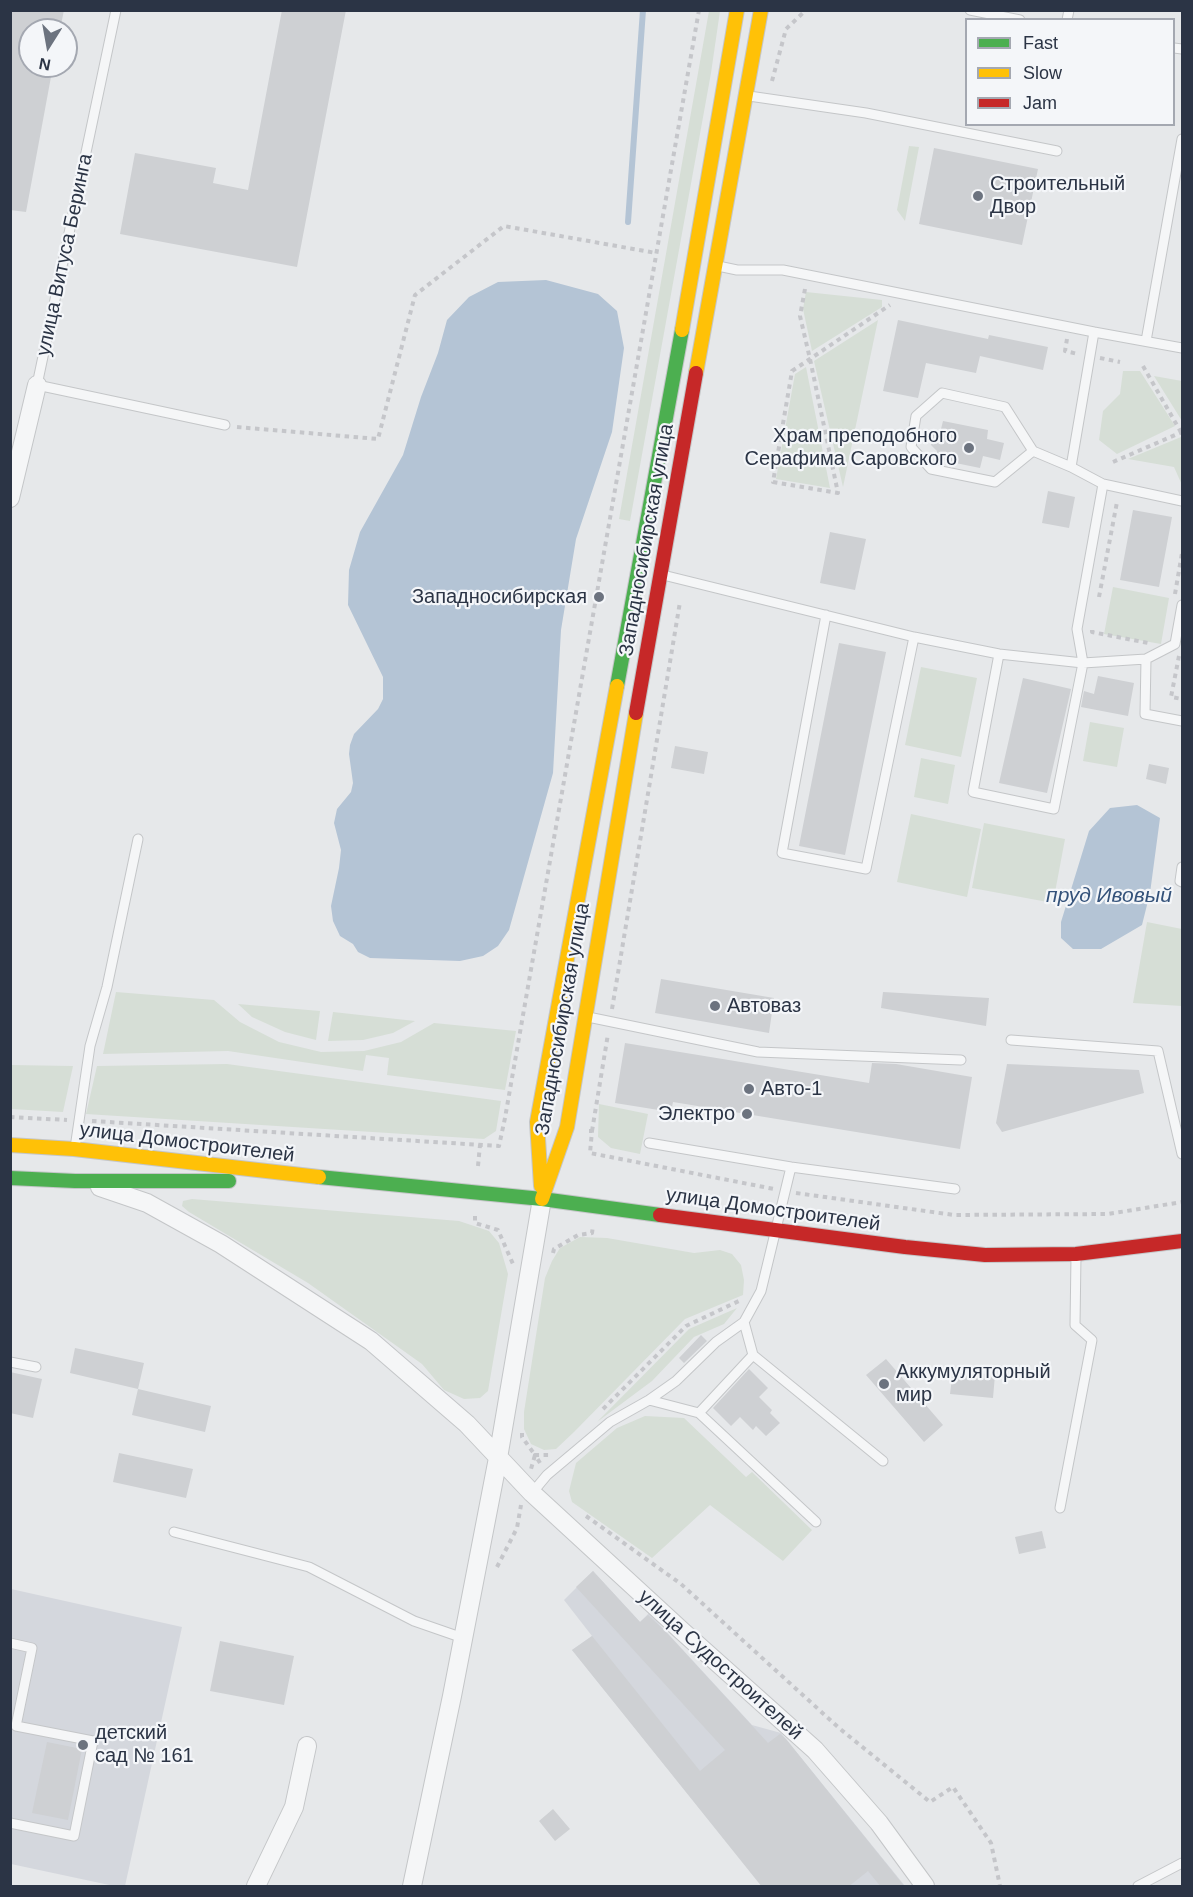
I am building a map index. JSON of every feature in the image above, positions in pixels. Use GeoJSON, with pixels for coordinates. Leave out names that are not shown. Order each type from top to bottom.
{"type":"FeatureCollection","features":[{"type":"Feature","properties":{"kind":"main road","name":"Западносибирская улица"},"geometry":{"type":"LineString","coordinates":[[542,1199],[537,1122],[695,260],[737,10]]}},
{"type":"Feature","properties":{"kind":"main road","name":"Западносибирская улица"},"geometry":{"type":"LineString","coordinates":[[542,1199],[567,1127],[661,574],[762,10]]}},
{"type":"Feature","properties":{"kind":"main road","name":"улица Домостроителей"},"geometry":{"type":"LineString","coordinates":[[10,1145],[74,1149],[358,1182],[542,1199],[776,1231],[986,1255],[1076,1254],[1182,1241]]}},
{"type":"Feature","properties":{"kind":"main road","name":"улица Домостроителей"},"geometry":{"type":"LineString","coordinates":[[10,1178],[75,1181],[358,1182]]}},
{"type":"Feature","properties":{"kind":"street","name":"улица Витуса Беринга"},"geometry":{"type":"LineString","coordinates":[[10,498],[37,385]]}},
{"type":"Feature","properties":{"kind":"street","name":"улица Судостроителей"},"geometry":{"type":"LineString","coordinates":[[75,1181],[147,1203],[221,1244],[371,1341],[467,1424],[532,1493],[814,1750],[879,1823],[925,1887]]}},
{"type":"Feature","properties":{"kind":"street"},"geometry":{"type":"LineString","coordinates":[[412,1887],[498,1458],[542,1199]]}},
{"type":"Feature","properties":{"kind":"street"},"geometry":{"type":"LineString","coordinates":[[256,1887],[294,1807],[307,1746]]}},
{"type":"Feature","properties":{"kind":"lane","name":"улица Витуса Беринга"},"geometry":{"type":"LineString","coordinates":[[37,385],[116,10]]}},
{"type":"Feature","properties":{"kind":"lane"},"geometry":{"type":"LineString","coordinates":[[970,10],[1010,18]]}},
{"type":"Feature","properties":{"kind":"lane"},"geometry":{"type":"LineString","coordinates":[[746,96],[866,113],[1057,151]]}},
{"type":"Feature","properties":{"kind":"lane"},"geometry":{"type":"LineString","coordinates":[[1146,341],[1182,139]]}},
{"type":"Feature","properties":{"kind":"lane"},"geometry":{"type":"LineString","coordinates":[[716,266],[737,270],[783,270],[1182,348]]}},
{"type":"Feature","properties":{"kind":"lane"},"geometry":{"type":"LineString","coordinates":[[1071,467],[1094,332]]}},
{"type":"Feature","properties":{"kind":"lane"},"geometry":{"type":"LineString","coordinates":[[37,385],[225,425]]}},
{"type":"Feature","properties":{"kind":"lane"},"geometry":{"type":"LineString","coordinates":[[1033,451],[995,482],[931,469],[911,447],[916,416],[942,393],[1005,406],[1033,451],[1103,484],[1182,501]]}},
{"type":"Feature","properties":{"kind":"lane"},"geometry":{"type":"LineString","coordinates":[[999,654],[973,792],[1054,809],[1083,663],[1077,629],[1103,484]]}},
{"type":"Feature","properties":{"kind":"lane"},"geometry":{"type":"LineString","coordinates":[[661,574],[914,637],[999,654],[1083,663],[1146,659],[1175,644],[1182,605]]}},
{"type":"Feature","properties":{"kind":"lane"},"geometry":{"type":"LineString","coordinates":[[826,615],[782,853],[867,869],[914,637]]}},
{"type":"Feature","properties":{"kind":"lane"},"geometry":{"type":"LineString","coordinates":[[1146,659],[1145,714],[1182,721]]}},
{"type":"Feature","properties":{"kind":"lane"},"geometry":{"type":"LineString","coordinates":[[74,1149],[90,1046],[107,987],[138,839]]}},
{"type":"Feature","properties":{"kind":"lane"},"geometry":{"type":"LineString","coordinates":[[1182,867],[1180,881],[1182,882]]}},
{"type":"Feature","properties":{"kind":"lane"},"geometry":{"type":"LineString","coordinates":[[585,1017],[758,1052],[961,1060]]}},
{"type":"Feature","properties":{"kind":"lane"},"geometry":{"type":"LineString","coordinates":[[1011,1040],[1158,1051],[1182,1154]]}},
{"type":"Feature","properties":{"kind":"lane"},"geometry":{"type":"LineString","coordinates":[[649,1143],[791,1167],[954,1189]]}},
{"type":"Feature","properties":{"kind":"lane"},"geometry":{"type":"LineString","coordinates":[[532,1493],[547,1475],[610,1422],[649,1400],[676,1381],[716,1342],[744,1322],[761,1291],[791,1167]]}},
{"type":"Feature","properties":{"kind":"lane"},"geometry":{"type":"LineString","coordinates":[[1060,1508],[1092,1340],[1075,1325],[1076,1254]]}},
{"type":"Feature","properties":{"kind":"lane"},"geometry":{"type":"LineString","coordinates":[[744,1322],[753,1355],[882,1461]]}},
{"type":"Feature","properties":{"kind":"lane"},"geometry":{"type":"LineString","coordinates":[[699,1413],[753,1355]]}},
{"type":"Feature","properties":{"kind":"lane"},"geometry":{"type":"LineString","coordinates":[[10,1362],[36,1367]]}},
{"type":"Feature","properties":{"kind":"lane"},"geometry":{"type":"LineString","coordinates":[[649,1400],[699,1413],[816,1522]]}},
{"type":"Feature","properties":{"kind":"lane"},"geometry":{"type":"LineString","coordinates":[[174,1532],[309,1567],[414,1621],[463,1638]]}},
{"type":"Feature","properties":{"kind":"lane"},"geometry":{"type":"LineString","coordinates":[[10,1643],[32,1648],[16,1726],[93,1741],[74,1836],[10,1823]]}},
{"type":"Feature","properties":{"kind":"lane"},"geometry":{"type":"LineString","coordinates":[[1138,1887],[1182,1863]]}},
{"type":"Feature","properties":{"kind":"path"},"geometry":{"type":"LineString","coordinates":[[10,1117],[499,1146],[699,10]]}},
{"type":"Feature","properties":{"kind":"path"},"geometry":{"type":"LineString","coordinates":[[225,425],[378,439],[415,295],[504,226],[656,253]]}},
{"type":"Feature","properties":{"kind":"path"},"geometry":{"type":"LineString","coordinates":[[805,289],[800,316],[810,359],[838,493],[773,482],[792,371],[810,359],[890,305]]}},
{"type":"Feature","properties":{"kind":"path"},"geometry":{"type":"LineString","coordinates":[[1113,462],[1182,432],[1143,366]]}},
{"type":"Feature","properties":{"kind":"path"},"geometry":{"type":"LineString","coordinates":[[1098,600],[1117,502],[1128,505]]}},
{"type":"Feature","properties":{"kind":"path"},"geometry":{"type":"LineString","coordinates":[[1174,596],[1182,553]]}},
{"type":"Feature","properties":{"kind":"path"},"geometry":{"type":"LineString","coordinates":[[1094,621],[1092,632],[1154,644]]}},
{"type":"Feature","properties":{"kind":"path"},"geometry":{"type":"LineString","coordinates":[[1181,646],[1171,697],[1182,699]]}},
{"type":"Feature","properties":{"kind":"path"},"geometry":{"type":"LineString","coordinates":[[585,1130],[592,1131],[590,1153],[786,1191],[954,1215],[1108,1214],[1182,1202]]}},
{"type":"Feature","properties":{"kind":"path"},"geometry":{"type":"LineString","coordinates":[[478,1166],[480,1145]]}},
{"type":"Feature","properties":{"kind":"path"},"geometry":{"type":"LineString","coordinates":[[475,1216],[475,1223],[498,1230],[514,1266]]}},
{"type":"Feature","properties":{"kind":"path"},"geometry":{"type":"LineString","coordinates":[[549,1260],[554,1249],[578,1235],[592,1233],[593,1225]]}},
{"type":"Feature","properties":{"kind":"path"},"geometry":{"type":"LineString","coordinates":[[597,1414],[686,1326],[761,1291]]}},
{"type":"Feature","properties":{"kind":"path"},"geometry":{"type":"LineString","coordinates":[[547,1475],[536,1455],[557,1455]]}},
{"type":"Feature","properties":{"kind":"path"},"geometry":{"type":"LineString","coordinates":[[577,1509],[681,1584],[839,1728],[930,1802],[953,1787],[991,1844],[1000,1887]]}},
{"type":"Feature","properties":{"kind":"shaded area"},"geometry":{"type":"Polygon","coordinates":[[[709,11],[720,11],[711,73],[630,521],[619,519],[709,11]]]}},
{"type":"Feature","properties":{"kind":"shaded area"},"geometry":{"type":"Polygon","coordinates":[[[909,146],[919,147],[905,221],[897,210],[909,146]]]}},
{"type":"Feature","properties":{"kind":"shaded area"},"geometry":{"type":"Polygon","coordinates":[[[806,292],[882,300],[882,307],[812,351],[803,309],[806,292]]]}},
{"type":"Feature","properties":{"kind":"shaded area"},"geometry":{"type":"Polygon","coordinates":[[[878,320],[843,487],[814,361],[878,320]]]}},
{"type":"Feature","properties":{"kind":"shaded area"},"geometry":{"type":"Polygon","coordinates":[[[806,367],[830,488],[776,479],[795,374],[806,367]]]}},
{"type":"Feature","properties":{"kind":"shaded area"},"geometry":{"type":"Polygon","coordinates":[[[1123,371],[1140,371],[1175,426],[1117,454],[1099,440],[1103,411],[1120,394],[1123,371]]]}},
{"type":"Feature","properties":{"kind":"shaded area"},"geometry":{"type":"Polygon","coordinates":[[[1154,376],[1182,381],[1182,421],[1154,376]]]}},
{"type":"Feature","properties":{"kind":"shaded area"},"geometry":{"type":"Polygon","coordinates":[[[1181,437],[1182,485],[1174,467],[1128,459],[1181,437]]]}},
{"type":"Feature","properties":{"kind":"shaded area"},"geometry":{"type":"Polygon","coordinates":[[[1113,587],[1169,598],[1161,644],[1104,634],[1113,587]]]}},
{"type":"Feature","properties":{"kind":"shaded area"},"geometry":{"type":"Polygon","coordinates":[[[921,667],[977,678],[961,757],[905,745],[921,667]]]}},
{"type":"Feature","properties":{"kind":"shaded area"},"geometry":{"type":"Polygon","coordinates":[[[1090,722],[1124,728],[1117,767],[1083,761],[1090,722]]]}},
{"type":"Feature","properties":{"kind":"shaded area"},"geometry":{"type":"Polygon","coordinates":[[[921,758],[955,765],[948,804],[914,797],[921,758]]]}},
{"type":"Feature","properties":{"kind":"shaded area"},"geometry":{"type":"Polygon","coordinates":[[[911,814],[981,829],[967,897],[897,882],[911,814]]]}},
{"type":"Feature","properties":{"kind":"shaded area"},"geometry":{"type":"Polygon","coordinates":[[[984,823],[1065,839],[1053,903],[972,888],[984,823]]]}},
{"type":"Feature","properties":{"kind":"shaded area"},"geometry":{"type":"Polygon","coordinates":[[[1147,922],[1182,929],[1182,1006],[1133,1003],[1147,922]]]}},
{"type":"Feature","properties":{"kind":"shaded area"},"geometry":{"type":"Polygon","coordinates":[[[116,992],[214,1000],[240,1022],[279,1042],[321,1052],[364,1051],[401,1042],[434,1023],[516,1031],[505,1090],[387,1075],[389,1058],[366,1055],[363,1071],[228,1051],[103,1054],[116,992]]]}},
{"type":"Feature","properties":{"kind":"shaded area"},"geometry":{"type":"Polygon","coordinates":[[[238,1004],[320,1011],[316,1040],[285,1032],[252,1017],[238,1004]]]}},
{"type":"Feature","properties":{"kind":"shaded area"},"geometry":{"type":"Polygon","coordinates":[[[333,1012],[415,1021],[393,1033],[363,1040],[328,1041],[333,1012]]]}},
{"type":"Feature","properties":{"kind":"shaded area"},"geometry":{"type":"Polygon","coordinates":[[[227,1064],[501,1101],[496,1131],[484,1139],[86,1114],[97,1066],[227,1064]]]}},
{"type":"Feature","properties":{"kind":"shaded area"},"geometry":{"type":"Polygon","coordinates":[[[11,1065],[73,1066],[63,1112],[11,1109],[11,1065]]]}},
{"type":"Feature","properties":{"kind":"shaded area"},"geometry":{"type":"Polygon","coordinates":[[[599,1104],[648,1114],[640,1154],[611,1148],[598,1137],[599,1104]]]}},
{"type":"Feature","properties":{"kind":"shaded area"},"geometry":{"type":"Polygon","coordinates":[[[192,1199],[459,1221],[489,1231],[499,1243],[508,1274],[488,1391],[480,1398],[464,1399],[444,1390],[422,1364],[308,1283],[182,1206],[183,1201],[192,1199]]]}},
{"type":"Feature","properties":{"kind":"shaded area"},"geometry":{"type":"Polygon","coordinates":[[[580,1237],[607,1238],[694,1253],[720,1250],[732,1254],[741,1265],[744,1280],[743,1295],[685,1319],[556,1449],[544,1450],[531,1444],[524,1429],[524,1412],[545,1278],[560,1248],[580,1237]]]}},
{"type":"Feature","properties":{"kind":"shaded area"},"geometry":{"type":"Polygon","coordinates":[[[737,1308],[724,1324],[694,1337],[652,1381],[597,1422],[689,1329],[737,1308]]]}},
{"type":"Feature","properties":{"kind":"shaded area"},"geometry":{"type":"Polygon","coordinates":[[[645,1416],[684,1418],[746,1477],[752,1472],[812,1530],[783,1561],[710,1505],[652,1558],[572,1502],[569,1491],[576,1463],[617,1428],[645,1416]]]}},
{"type":"Feature","properties":{"kind":"shaded area"},"geometry":{"type":"Polygon","coordinates":[[[593,1571],[640,1622],[649,1613],[752,1725],[781,1733],[905,1886],[762,1886],[572,1650],[592,1636],[564,1600],[593,1571]]]}},
{"type":"Feature","properties":{"kind":"shaded area","name":"детский сад № 161"},"geometry":{"type":"Polygon","coordinates":[[[11,1589],[182,1627],[125,1886],[114,1886],[11,1864],[11,1589]]]}},
{"type":"Feature","properties":{"kind":"water"},"geometry":{"type":"Polygon","coordinates":[[[546,280],[598,294],[617,311],[624,348],[612,432],[576,539],[561,630],[553,773],[509,930],[498,946],[483,956],[460,961],[370,958],[358,952],[353,944],[340,936],[333,921],[331,906],[341,850],[334,823],[337,809],[351,792],[353,783],[350,745],[354,734],[378,709],[383,699],[383,677],[348,605],[349,570],[360,532],[403,455],[447,320],[469,297],[498,282],[546,280]]]}},
{"type":"Feature","properties":{"kind":"water","name":"пруд Ивовый"},"geometry":{"type":"Polygon","coordinates":[[[1137,805],[1160,818],[1150,893],[1142,925],[1101,949],[1073,949],[1061,938],[1061,922],[1089,831],[1110,808],[1137,805]]]}},
{"type":"Feature","properties":{"kind":"building"},"geometry":{"type":"Polygon","coordinates":[[[10,10],[64,10],[62,18],[18,18],[18,78],[51,78],[26,212],[10,210],[10,10]]]}},
{"type":"Feature","properties":{"kind":"building"},"geometry":{"type":"Polygon","coordinates":[[[282,10],[346,10],[297,267],[120,234],[135,153],[216,168],[213,183],[248,190],[282,10]]]}},
{"type":"Feature","properties":{"kind":"building","name":"Строительный Двор"},"geometry":{"type":"Polygon","coordinates":[[[934,148],[1038,169],[1022,245],[919,224],[934,148]]]}},
{"type":"Feature","properties":{"kind":"building"},"geometry":{"type":"Polygon","coordinates":[[[898,320],[988,339],[989,335],[1048,347],[1043,370],[980,356],[976,373],[926,363],[918,398],[883,391],[898,320]]]}},
{"type":"Feature","properties":{"kind":"building","name":"Храм преподобного Серафима Саровского"},"geometry":{"type":"Polygon","coordinates":[[[943,421],[988,430],[987,439],[1004,443],[1000,460],[983,456],[980,468],[936,459],[937,451],[931,445],[933,434],[941,429],[943,421]]]}},
{"type":"Feature","properties":{"kind":"building"},"geometry":{"type":"Polygon","coordinates":[[[1048,491],[1075,497],[1069,528],[1042,523],[1048,491]]]}},
{"type":"Feature","properties":{"kind":"building"},"geometry":{"type":"Polygon","coordinates":[[[1133,510],[1172,517],[1159,587],[1120,580],[1133,510]]]}},
{"type":"Feature","properties":{"kind":"building"},"geometry":{"type":"Polygon","coordinates":[[[830,532],[866,539],[855,590],[820,583],[830,532]]]}},
{"type":"Feature","properties":{"kind":"building"},"geometry":{"type":"Polygon","coordinates":[[[839,643],[886,652],[845,855],[799,846],[839,643]]]}},
{"type":"Feature","properties":{"kind":"building"},"geometry":{"type":"Polygon","coordinates":[[[1098,676],[1134,683],[1128,716],[1081,707],[1084,691],[1094,694],[1098,676]]]}},
{"type":"Feature","properties":{"kind":"building"},"geometry":{"type":"Polygon","coordinates":[[[1023,678],[1071,689],[1047,793],[999,783],[1023,678]]]}},
{"type":"Feature","properties":{"kind":"building"},"geometry":{"type":"Polygon","coordinates":[[[675,746],[708,752],[704,774],[671,768],[675,746]]]}},
{"type":"Feature","properties":{"kind":"building"},"geometry":{"type":"Polygon","coordinates":[[[1149,764],[1169,768],[1166,784],[1146,779],[1149,764]]]}},
{"type":"Feature","properties":{"kind":"building","name":"Автоваз"},"geometry":{"type":"Polygon","coordinates":[[[661,979],[774,998],[769,1033],[655,1013],[661,979]]]}},
{"type":"Feature","properties":{"kind":"building"},"geometry":{"type":"Polygon","coordinates":[[[883,992],[989,998],[986,1026],[881,1008],[883,992]]]}},
{"type":"Feature","properties":{"kind":"building"},"geometry":{"type":"Polygon","coordinates":[[[625,1043],[869,1083],[872,1063],[896,1064],[972,1077],[960,1149],[673,1102],[671,1112],[615,1103],[625,1043]]]}},
{"type":"Feature","properties":{"kind":"building"},"geometry":{"type":"Polygon","coordinates":[[[1007,1064],[1139,1070],[1144,1093],[1002,1132],[996,1123],[1007,1064]]]}},
{"type":"Feature","properties":{"kind":"building"},"geometry":{"type":"Polygon","coordinates":[[[701,1335],[707,1341],[684,1363],[679,1358],[701,1335]]]}},
{"type":"Feature","properties":{"kind":"building"},"geometry":{"type":"Polygon","coordinates":[[[75,1348],[144,1363],[138,1389],[70,1373],[75,1348]]]}},
{"type":"Feature","properties":{"kind":"building"},"geometry":{"type":"Polygon","coordinates":[[[886,1359],[943,1425],[924,1442],[866,1375],[886,1359]]]}},
{"type":"Feature","properties":{"kind":"building"},"geometry":{"type":"Polygon","coordinates":[[[749,1369],[768,1388],[759,1397],[772,1410],[770,1413],[780,1423],[766,1436],[756,1426],[753,1430],[740,1417],[731,1426],[713,1408],[749,1369]]]}},
{"type":"Feature","properties":{"kind":"building"},"geometry":{"type":"Polygon","coordinates":[[[953,1370],[995,1375],[993,1398],[950,1394],[953,1370]]]}},
{"type":"Feature","properties":{"kind":"building"},"geometry":{"type":"Polygon","coordinates":[[[10,1372],[42,1379],[33,1418],[10,1413],[10,1372]]]}},
{"type":"Feature","properties":{"kind":"building"},"geometry":{"type":"Polygon","coordinates":[[[138,1389],[211,1406],[205,1432],[132,1415],[138,1389]]]}},
{"type":"Feature","properties":{"kind":"building"},"geometry":{"type":"Polygon","coordinates":[[[119,1453],[193,1469],[186,1498],[113,1482],[119,1453]]]}},
{"type":"Feature","properties":{"kind":"building"},"geometry":{"type":"Polygon","coordinates":[[[1042,1531],[1046,1548],[1019,1554],[1015,1537],[1042,1531]]]}},
{"type":"Feature","properties":{"kind":"building"},"geometry":{"type":"Polygon","coordinates":[[[593,1571],[640,1622],[648,1615],[666,1632],[768,1743],[780,1734],[786,1739],[905,1887],[881,1887],[868,1871],[848,1887],[762,1887],[572,1650],[592,1636],[700,1771],[725,1750],[576,1587],[593,1571]]]}},
{"type":"Feature","properties":{"kind":"building"},"geometry":{"type":"Polygon","coordinates":[[[220,1641],[294,1656],[284,1705],[210,1691],[220,1641]]]}},
{"type":"Feature","properties":{"kind":"building","name":"детский сад № 161"},"geometry":{"type":"Polygon","coordinates":[[[47,1742],[82,1749],[68,1820],[32,1813],[47,1742]]]}},
{"type":"Feature","properties":{"kind":"building"},"geometry":{"type":"Polygon","coordinates":[[[553,1809],[570,1829],[555,1841],[539,1821],[553,1809]]]}},
{"type":"Feature","properties":{"kind":"waterway"},"geometry":{"type":"LineString","coordinates":[[628,222],[643,10]]}},
{"type":"Feature","properties":{"kind":"traffic: fast"},"geometry":{"type":"LineString","coordinates":[[617,686],[682,330]]}},
{"type":"Feature","properties":{"kind":"traffic: fast"},"geometry":{"type":"LineString","coordinates":[[319,1177],[542,1199],[660,1215]]}},
{"type":"Feature","properties":{"kind":"traffic: fast"},"geometry":{"type":"LineString","coordinates":[[10,1178],[75,1181],[229,1181]]}},
{"type":"Feature","properties":{"kind":"traffic: slow"},"geometry":{"type":"LineString","coordinates":[[682,330],[737,10]]}},
{"type":"Feature","properties":{"kind":"traffic: slow"},"geometry":{"type":"LineString","coordinates":[[696,373],[761,10]]}},
{"type":"Feature","properties":{"kind":"traffic: slow"},"geometry":{"type":"LineString","coordinates":[[541,1186],[537,1122],[617,686]]}},
{"type":"Feature","properties":{"kind":"traffic: slow"},"geometry":{"type":"LineString","coordinates":[[542,1199],[567,1127],[636,713]]}},
{"type":"Feature","properties":{"kind":"traffic: slow"},"geometry":{"type":"LineString","coordinates":[[10,1145],[74,1149],[319,1177]]}},
{"type":"Feature","properties":{"kind":"traffic: jam"},"geometry":{"type":"LineString","coordinates":[[636,713],[696,373]]}},
{"type":"Feature","properties":{"kind":"traffic: jam"},"geometry":{"type":"LineString","coordinates":[[660,1215],[905,1247],[985,1255],[1076,1254],[1182,1241]]}},
{"type":"Feature","properties":{"kind":"place","name":"Строительный Двор"},"geometry":{"type":"Point","coordinates":[978,196]}},
{"type":"Feature","properties":{"kind":"place","name":"Храм преподобного Серафима Саровского"},"geometry":{"type":"Point","coordinates":[969,448]}},
{"type":"Feature","properties":{"kind":"place","name":"Западносибирская"},"geometry":{"type":"Point","coordinates":[599,597]}},
{"type":"Feature","properties":{"kind":"place","name":"Автоваз"},"geometry":{"type":"Point","coordinates":[715,1006]}},
{"type":"Feature","properties":{"kind":"place","name":"Авто-1"},"geometry":{"type":"Point","coordinates":[749,1089]}},
{"type":"Feature","properties":{"kind":"place","name":"Электро"},"geometry":{"type":"Point","coordinates":[747,1114]}},
{"type":"Feature","properties":{"kind":"place","name":"Аккумуляторный мир"},"geometry":{"type":"Point","coordinates":[884,1384]}},
{"type":"Feature","properties":{"kind":"place","name":"детский сад № 161"},"geometry":{"type":"Point","coordinates":[83,1745]}}]}
